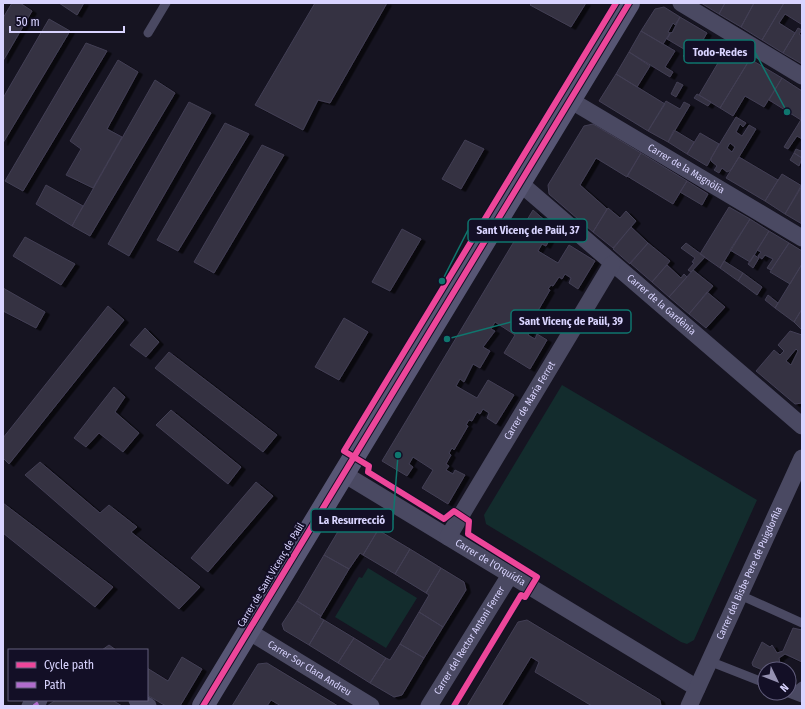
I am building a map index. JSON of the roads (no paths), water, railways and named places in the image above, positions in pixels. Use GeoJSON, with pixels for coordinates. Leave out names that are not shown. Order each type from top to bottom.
{"type":"FeatureCollection","features":[{"type":"Feature","properties":{"kind":"street","name":"Carrer de Sant Vicenç de Paül"},"geometry":{"type":"LineString","coordinates":[[203,706],[521,184],[629,3]]}},
{"type":"Feature","properties":{"kind":"street"},"geometry":{"type":"LineString","coordinates":[[681,3],[802,76]]}},
{"type":"Feature","properties":{"kind":"street","name":"Carrer de la Magnòlia"},"geometry":{"type":"LineString","coordinates":[[570,100],[802,238]]}},
{"type":"Feature","properties":{"kind":"street","name":"Carrer de la Gardènia"},"geometry":{"type":"LineString","coordinates":[[521,184],[612,264],[802,426]]}},
{"type":"Feature","properties":{"kind":"street","name":"Carrer de Maria Ferret"},"geometry":{"type":"LineString","coordinates":[[448,537],[612,264]]}},
{"type":"Feature","properties":{"kind":"street","name":"Carrer del Bisbe Pere de Puigdorfila"},"geometry":{"type":"LineString","coordinates":[[689,706],[802,458]]}},
{"type":"Feature","properties":{"kind":"street","name":"Carrer de l'Orquídia"},"geometry":{"type":"LineString","coordinates":[[344,474],[697,688]]}},
{"type":"Feature","properties":{"kind":"street","name":"Carrer del Rector Antoni Ferrer"},"geometry":{"type":"LineString","coordinates":[[429,706],[510,575]]}},
{"type":"Feature","properties":{"kind":"street","name":"Carrer Sor Clara Andreu"},"geometry":{"type":"LineString","coordinates":[[248,631],[371,706]]}},
{"type":"Feature","properties":{"kind":"street"},"geometry":{"type":"LineString","coordinates":[[139,701],[148,706]]}},
{"type":"Feature","properties":{"kind":"lane"},"geometry":{"type":"LineString","coordinates":[[148,33],[166,3]]}},
{"type":"Feature","properties":{"kind":"lane"},"geometry":{"type":"LineString","coordinates":[[740,595],[802,623]]}},
{"type":"Feature","properties":{"kind":"lane"},"geometry":{"type":"LineString","coordinates":[[710,661],[757,680]]}},
{"type":"Feature","properties":{"kind":"place","name":"Todo-Redes"},"geometry":{"type":"Point","coordinates":[787,112]}},
{"type":"Feature","properties":{"kind":"place","name":"Sant Vicenç de Paül, 37"},"geometry":{"type":"Point","coordinates":[442,281]}},
{"type":"Feature","properties":{"kind":"place","name":"Sant Vicenç de Paül, 39"},"geometry":{"type":"Point","coordinates":[447,339]}},
{"type":"Feature","properties":{"kind":"place","name":"La Resurrecció"},"geometry":{"type":"Point","coordinates":[398,455]}}]}
